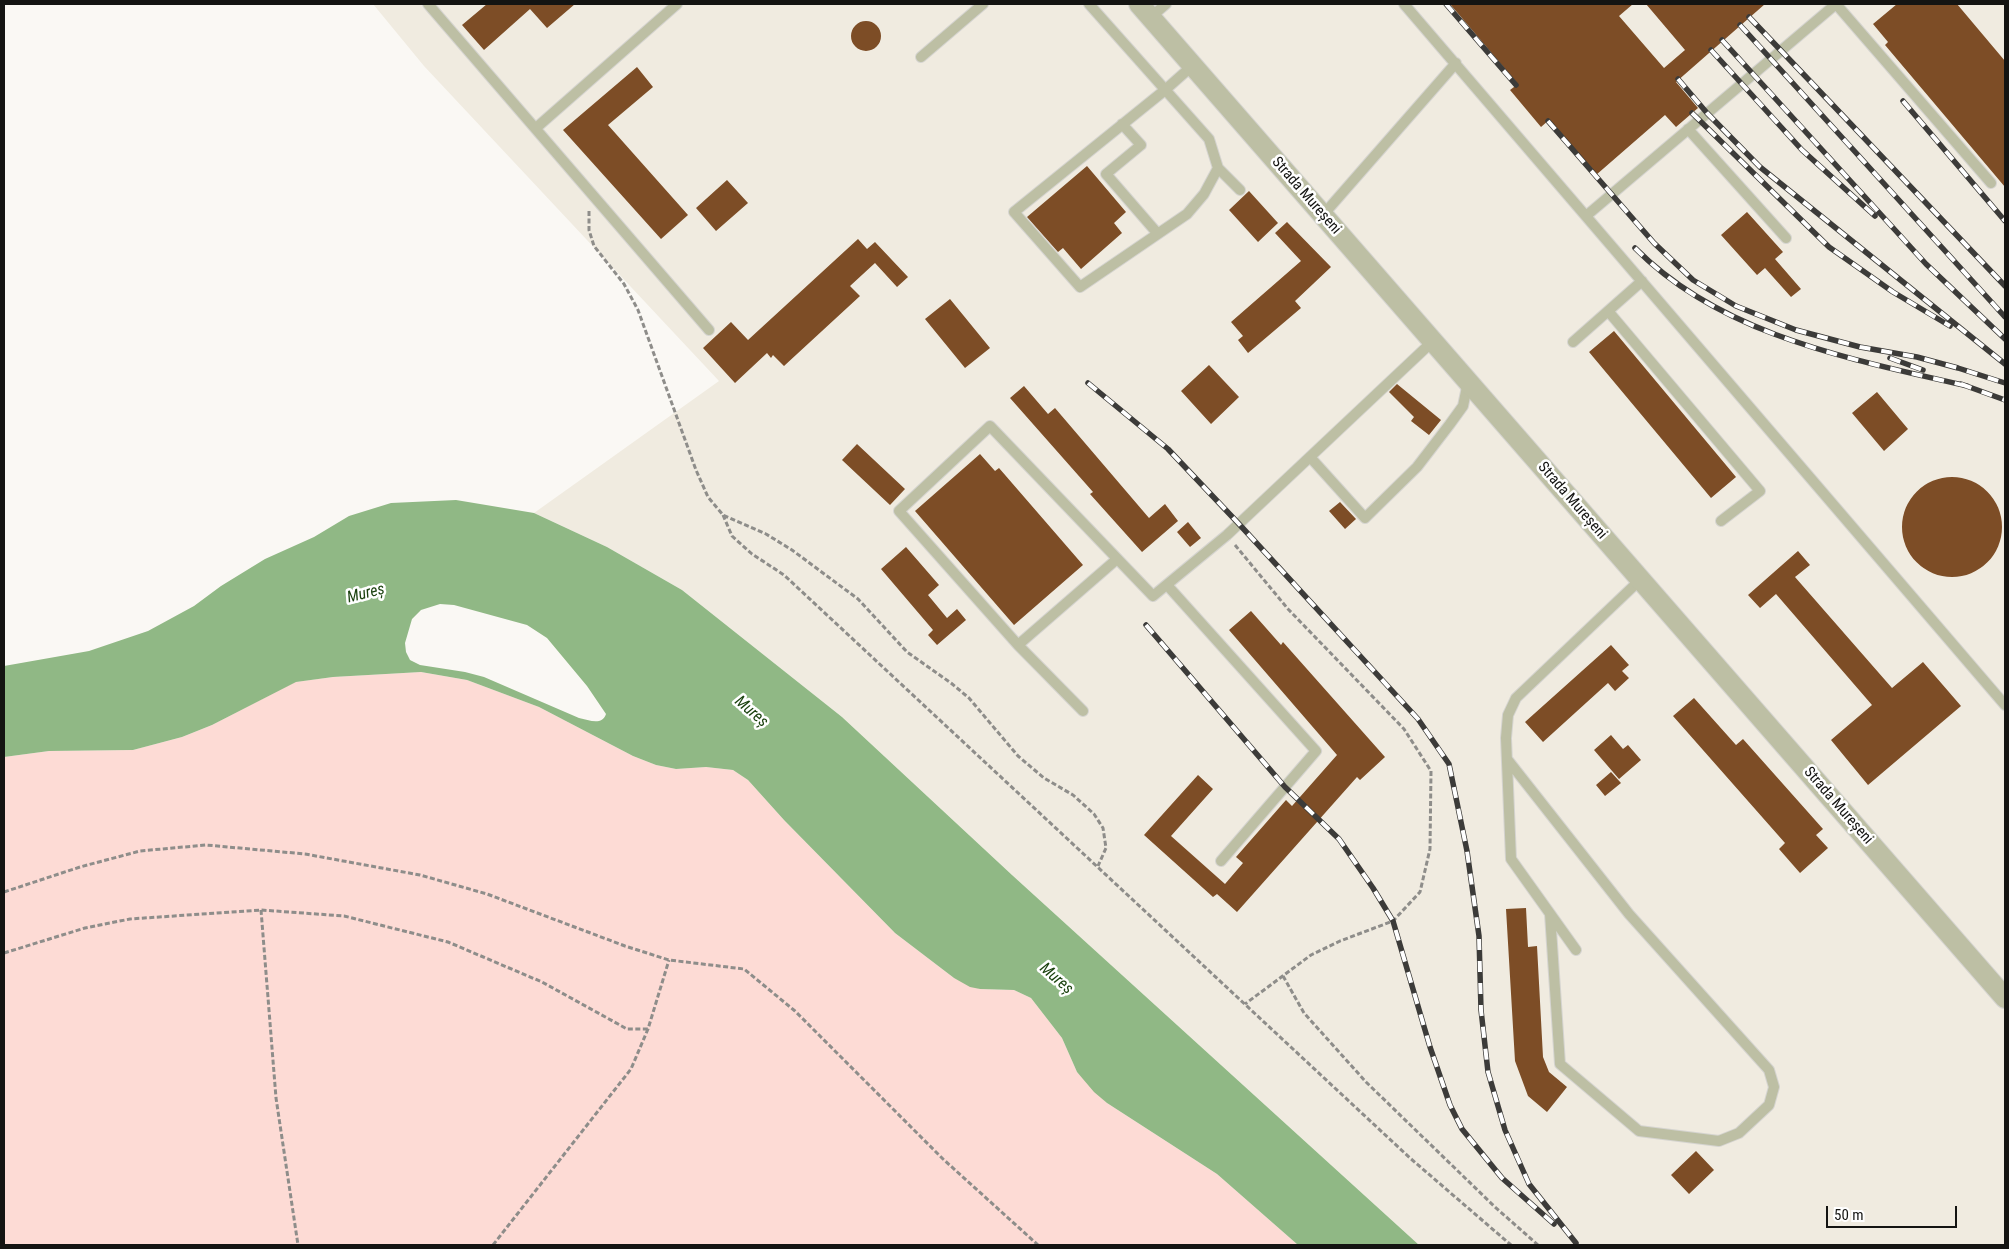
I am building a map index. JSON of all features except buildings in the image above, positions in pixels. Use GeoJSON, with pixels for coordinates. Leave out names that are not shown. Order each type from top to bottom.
{"type":"FeatureCollection","features":[{"type":"Feature","properties":{"kind":"street","name":"Strada Mureșeni"},"geometry":{"type":"LineString","coordinates":[[1145,10],[2005,998]]}},
{"type":"Feature","properties":{"kind":"lane"},"geometry":{"type":"LineString","coordinates":[[428,4],[709,330]]}},
{"type":"Feature","properties":{"kind":"lane"},"geometry":{"type":"LineString","coordinates":[[536,128],[677,4]]}},
{"type":"Feature","properties":{"kind":"lane"},"geometry":{"type":"LineString","coordinates":[[921,58],[983,4]]}},
{"type":"Feature","properties":{"kind":"lane"},"geometry":{"type":"LineString","coordinates":[[1089,4],[1209,139],[1218,168],[1240,190]]}},
{"type":"Feature","properties":{"kind":"lane"},"geometry":{"type":"LineString","coordinates":[[1145,10],[1166,4]]}},
{"type":"Feature","properties":{"kind":"lane"},"geometry":{"type":"LineString","coordinates":[[1404,4],[2005,705]]}},
{"type":"Feature","properties":{"kind":"lane"},"geometry":{"type":"LineString","coordinates":[[1586,216],[1836,4],[1991,183]]}},
{"type":"Feature","properties":{"kind":"lane"},"geometry":{"type":"LineString","coordinates":[[1323,215],[1456,63]]}},
{"type":"Feature","properties":{"kind":"lane"},"geometry":{"type":"LineString","coordinates":[[1192,66],[1014,212],[1080,287],[1186,214],[1204,194],[1218,168]]}},
{"type":"Feature","properties":{"kind":"lane"},"geometry":{"type":"LineString","coordinates":[[1122,124],[1141,145],[1106,174],[1158,234]]}},
{"type":"Feature","properties":{"kind":"lane"},"geometry":{"type":"LineString","coordinates":[[1688,130],[1786,238]]}},
{"type":"Feature","properties":{"kind":"lane"},"geometry":{"type":"LineString","coordinates":[[1573,342],[1642,281]]}},
{"type":"Feature","properties":{"kind":"lane"},"geometry":{"type":"LineString","coordinates":[[1608,311],[1760,491],[1721,521]]}},
{"type":"Feature","properties":{"kind":"lane"},"geometry":{"type":"LineString","coordinates":[[1082,712],[1018,645],[899,511],[990,426],[1153,596],[1227,535],[1433,341]]}},
{"type":"Feature","properties":{"kind":"lane"},"geometry":{"type":"LineString","coordinates":[[1310,457],[1365,518],[1417,467],[1450,424],[1463,406],[1468,381]]}},
{"type":"Feature","properties":{"kind":"lane"},"geometry":{"type":"LineString","coordinates":[[1018,645],[1117,559]]}},
{"type":"Feature","properties":{"kind":"lane"},"geometry":{"type":"LineString","coordinates":[[1576,950],[1511,859],[1506,759],[1508,715],[1516,698],[1641,579]]}},
{"type":"Feature","properties":{"kind":"lane"},"geometry":{"type":"LineString","coordinates":[[1167,585],[1316,751],[1220,861]]}},
{"type":"Feature","properties":{"kind":"lane"},"geometry":{"type":"LineString","coordinates":[[1506,759],[1628,914],[1770,1070],[1774,1086],[1769,1105],[1739,1133],[1719,1141],[1639,1132],[1560,1064],[1550,914]]}},
{"type":"Feature","properties":{"kind":"path"},"geometry":{"type":"LineString","coordinates":[[594,196],[588,216],[589,230],[594,246],[624,284],[638,310],[696,470],[708,497],[723,515],[732,536],[752,554],[784,575],[1410,1158],[1512,1245]]}},
{"type":"Feature","properties":{"kind":"path"},"geometry":{"type":"LineString","coordinates":[[723,515],[766,534],[792,550],[858,599],[907,652],[969,698],[1018,756],[1044,778],[1073,795],[1094,814],[1103,828],[1106,848],[1098,866]]}},
{"type":"Feature","properties":{"kind":"path"},"geometry":{"type":"LineString","coordinates":[[1227,535],[1288,609],[1404,729],[1431,771],[1430,849],[1420,892],[1393,922],[1311,955],[1245,1004]]}},
{"type":"Feature","properties":{"kind":"path"},"geometry":{"type":"LineString","coordinates":[[4,892],[80,867],[140,851],[206,845],[305,854],[420,875],[487,894],[625,946],[669,960],[744,968],[795,1011],[944,1159],[1038,1245]]}},
{"type":"Feature","properties":{"kind":"path"},"geometry":{"type":"LineString","coordinates":[[4,954],[85,928],[130,919],[261,910],[344,916],[448,942],[542,982],[628,1029],[648,1029]]}},
{"type":"Feature","properties":{"kind":"path"},"geometry":{"type":"LineString","coordinates":[[261,910],[276,1098],[298,1245]]}},
{"type":"Feature","properties":{"kind":"path"},"geometry":{"type":"LineString","coordinates":[[493,1245],[631,1069],[648,1029],[669,960]]}},
{"type":"Feature","properties":{"kind":"path"},"geometry":{"type":"LineString","coordinates":[[1283,976],[1304,1013],[1366,1082],[1495,1207],[1538,1245]]}},
{"type":"Feature","properties":{"kind":"shaded area"},"geometry":{"type":"Polygon","coordinates":[[[373,4],[2005,4],[2005,1245],[1419,1245],[1012,875],[842,717],[682,590],[607,547],[534,513],[719,381],[424,66],[373,4]]]}},
{"type":"Feature","properties":{"kind":"shaded area"},"geometry":{"type":"Polygon","coordinates":[[[421,672],[467,680],[539,707],[633,756],[656,765],[676,769],[706,767],[733,770],[748,780],[784,820],[895,933],[954,978],[980,989],[1014,990],[1031,998],[1062,1038],[1077,1072],[1107,1103],[1217,1174],[1298,1245],[4,1245],[4,757],[49,751],[133,750],[182,737],[212,725],[295,682],[333,677],[421,672]]]}},
{"type":"Feature","properties":{"kind":"water","name":"Mureș"},"geometry":{"type":"Polygon","coordinates":[[[456,500],[534,513],[607,547],[682,590],[842,717],[1012,875],[1419,1245],[1298,1245],[1217,1174],[1107,1103],[1094,1092],[1077,1072],[1062,1038],[1031,998],[1014,990],[970,987],[954,978],[895,933],[784,820],[748,780],[733,770],[706,767],[676,769],[656,765],[633,756],[539,707],[467,680],[421,672],[333,677],[296,682],[212,725],[182,737],[133,750],[49,751],[4,757],[4,666],[89,651],[148,631],[194,606],[221,586],[265,559],[314,537],[349,516],[391,503],[456,500]],[[440,604],[421,610],[412,619],[405,643],[406,652],[410,660],[420,665],[484,677],[579,718],[598,721],[604,718],[606,714],[587,686],[547,638],[527,625],[454,605],[440,604]]]}},
{"type":"Feature","properties":{"kind":"railway"},"geometry":{"type":"LineString","coordinates":[[1446,4],[1516,85]]}},
{"type":"Feature","properties":{"kind":"railway"},"geometry":{"type":"LineString","coordinates":[[1749,17],[2005,286]]}},
{"type":"Feature","properties":{"kind":"railway"},"geometry":{"type":"LineString","coordinates":[[1740,25],[2005,317]]}},
{"type":"Feature","properties":{"kind":"railway"},"geometry":{"type":"LineString","coordinates":[[1722,40],[1926,264],[2005,339]]}},
{"type":"Feature","properties":{"kind":"railway"},"geometry":{"type":"LineString","coordinates":[[1711,50],[1802,150],[1875,216]]}},
{"type":"Feature","properties":{"kind":"railway"},"geometry":{"type":"LineString","coordinates":[[1678,79],[1707,113],[1760,167],[2005,364]]}},
{"type":"Feature","properties":{"kind":"railway"},"geometry":{"type":"LineString","coordinates":[[1903,101],[2005,221]]}},
{"type":"Feature","properties":{"kind":"railway"},"geometry":{"type":"LineString","coordinates":[[1692,113],[1829,247],[1893,292],[1950,326]]}},
{"type":"Feature","properties":{"kind":"railway"},"geometry":{"type":"LineString","coordinates":[[1548,121],[1654,243],[1693,280],[1736,306],[1796,330],[1860,347],[1917,357],[2005,383]]}},
{"type":"Feature","properties":{"kind":"railway"},"geometry":{"type":"LineString","coordinates":[[1635,248],[1669,278],[1707,303],[1748,323],[1790,340],[1834,354],[1967,386]]}},
{"type":"Feature","properties":{"kind":"railway"},"geometry":{"type":"LineString","coordinates":[[1890,358],[1923,370]]}},
{"type":"Feature","properties":{"kind":"railway"},"geometry":{"type":"LineString","coordinates":[[1088,383],[1168,449],[1418,719],[1449,764],[1467,851],[1479,936],[1481,1010],[1488,1072],[1505,1130],[1529,1184],[1576,1243]]}},
{"type":"Feature","properties":{"kind":"railway"},"geometry":{"type":"LineString","coordinates":[[1961,384],[2005,400]]}},
{"type":"Feature","properties":{"kind":"railway"},"geometry":{"type":"LineString","coordinates":[[1146,625],[1285,787],[1339,839],[1373,888],[1393,921],[1430,1047],[1450,1105],[1462,1129],[1502,1178],[1554,1224]]}}]}
